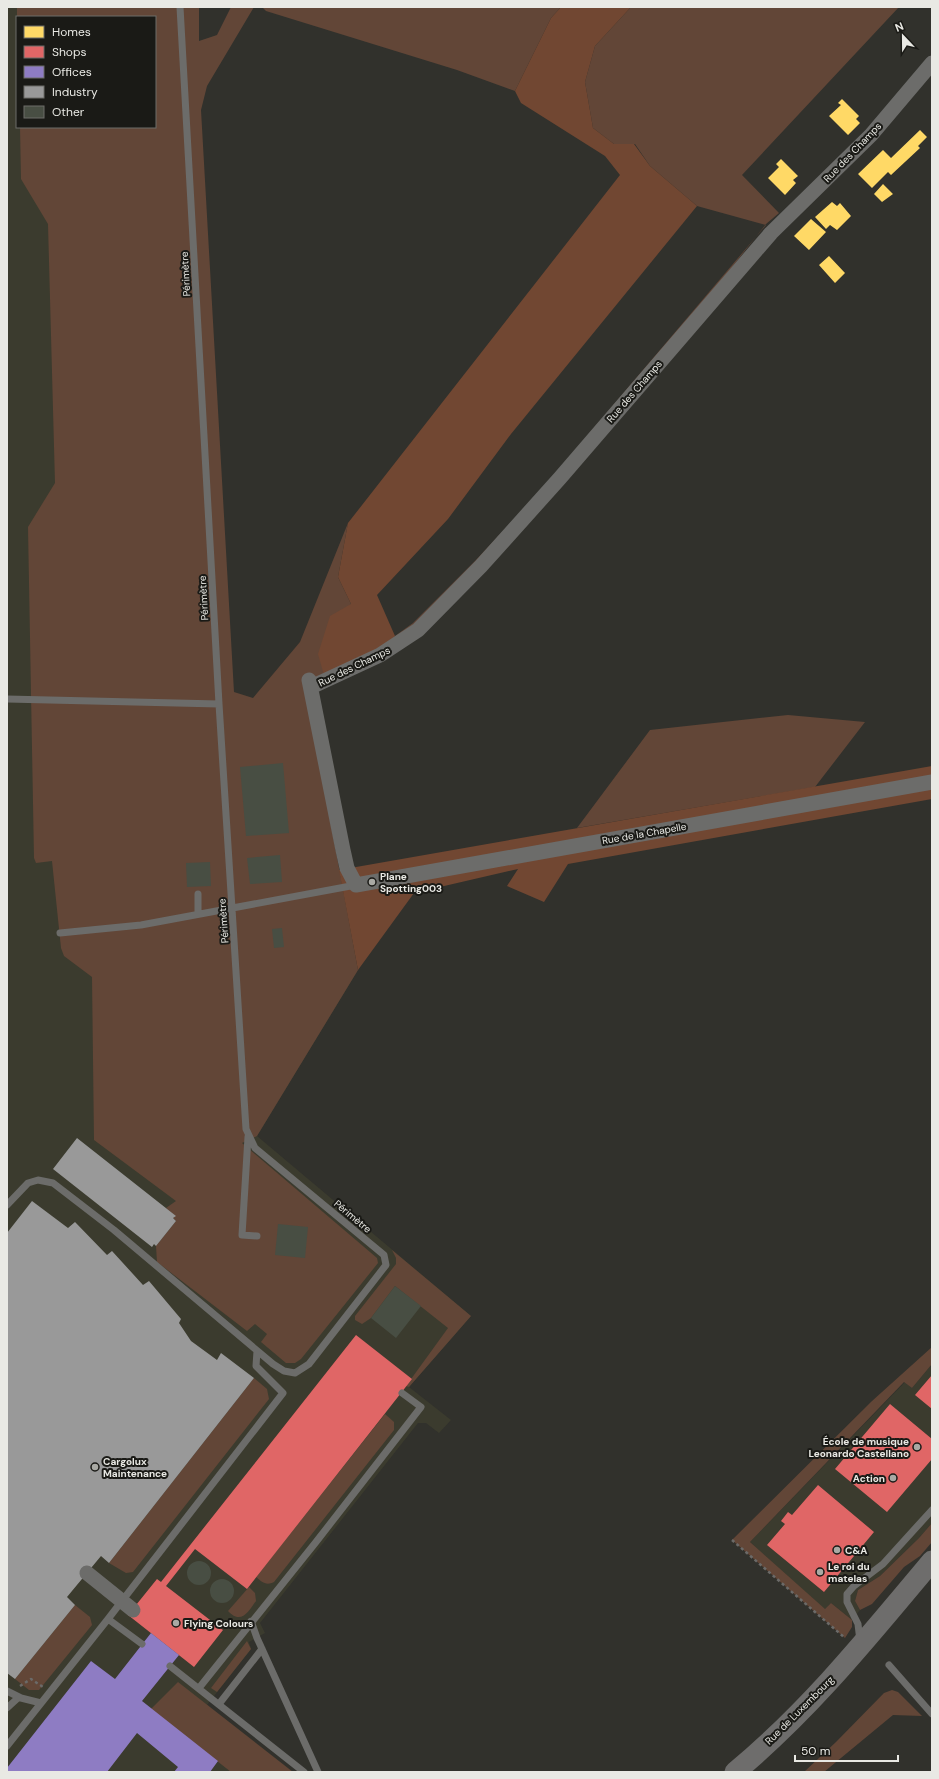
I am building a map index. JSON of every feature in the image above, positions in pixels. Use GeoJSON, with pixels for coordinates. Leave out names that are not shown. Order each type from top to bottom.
{"type":"FeatureCollection","features":[{"type":"Feature","properties":{"kind":"main road","name":"Rue de Luxembourg"},"geometry":{"type":"LineString","coordinates":[[735,1772],[805,1707],[859,1647],[932,1561]]}},
{"type":"Feature","properties":{"kind":"street","name":"Rue des Champs"},"geometry":{"type":"LineString","coordinates":[[356,885],[347,868],[310,683],[380,655],[418,630],[481,566],[560,478],[771,233],[871,135],[932,63]]}},
{"type":"Feature","properties":{"kind":"street","name":"Rue de la Chapelle"},"geometry":{"type":"LineString","coordinates":[[356,885],[932,782]]}},
{"type":"Feature","properties":{"kind":"street"},"geometry":{"type":"LineString","coordinates":[[87,1573],[133,1610]]}},
{"type":"Feature","properties":{"kind":"lane","name":"Périmètre"},"geometry":{"type":"LineString","coordinates":[[7,1205],[28,1183],[38,1180],[53,1183],[114,1230],[257,1351],[284,1371],[295,1373],[309,1364],[386,1265],[384,1255],[255,1148],[246,1129],[219,704],[180,7]]}},
{"type":"Feature","properties":{"kind":"lane"},"geometry":{"type":"LineString","coordinates":[[7,698],[219,704]]}},
{"type":"Feature","properties":{"kind":"lane"},"geometry":{"type":"LineString","coordinates":[[60,933],[141,925],[356,885]]}},
{"type":"Feature","properties":{"kind":"lane"},"geometry":{"type":"LineString","coordinates":[[198,894],[198,914]]}},
{"type":"Feature","properties":{"kind":"lane"},"geometry":{"type":"LineString","coordinates":[[248,1136],[242,1235],[257,1236]]}},
{"type":"Feature","properties":{"kind":"lane"},"geometry":{"type":"LineString","coordinates":[[7,1746],[283,1394],[256,1366],[257,1351]]}},
{"type":"Feature","properties":{"kind":"lane"},"geometry":{"type":"LineString","coordinates":[[199,1688],[251,1621],[316,1542],[421,1407],[402,1393]]}},
{"type":"Feature","properties":{"kind":"lane"},"geometry":{"type":"LineString","coordinates":[[859,1647],[858,1624],[847,1602],[848,1594],[854,1586],[883,1564],[932,1510]]}},
{"type":"Feature","properties":{"kind":"lane"},"geometry":{"type":"LineString","coordinates":[[108,1618],[142,1644]]}},
{"type":"Feature","properties":{"kind":"lane"},"geometry":{"type":"LineString","coordinates":[[251,1621],[262,1649],[318,1772]]}},
{"type":"Feature","properties":{"kind":"lane"},"geometry":{"type":"LineString","coordinates":[[219,1704],[262,1649]]}},
{"type":"Feature","properties":{"kind":"lane"},"geometry":{"type":"LineString","coordinates":[[889,1665],[932,1714]]}},
{"type":"Feature","properties":{"kind":"lane"},"geometry":{"type":"LineString","coordinates":[[170,1666],[304,1772]]}},
{"type":"Feature","properties":{"kind":"lane"},"geometry":{"type":"LineString","coordinates":[[9,1692],[19,1697],[41,1703]]}},
{"type":"Feature","properties":{"kind":"lane"},"geometry":{"type":"LineString","coordinates":[[7,1708],[19,1697]]}},
{"type":"Feature","properties":{"kind":"path"},"geometry":{"type":"LineString","coordinates":[[732,1540],[859,1647]]}},
{"type":"Feature","properties":{"kind":"path"},"geometry":{"type":"LineString","coordinates":[[9,1692],[31,1679],[49,1692]]}},
{"type":"Feature","properties":{"kind":"shaded area"},"geometry":{"type":"Polygon","coordinates":[[[7,7],[190,7],[228,704],[358,970],[257,1136],[471,1316],[409,1387],[451,1420],[439,1433],[426,1423],[418,1423],[260,1623],[265,1633],[249,1642],[251,1649],[203,1710],[282,1772],[7,1772],[7,7]]]}},
{"type":"Feature","properties":{"kind":"shaded area"},"geometry":{"type":"Polygon","coordinates":[[[17,7],[199,7],[199,41],[217,35],[231,7],[254,7],[207,86],[201,110],[234,692],[253,698],[300,642],[348,523],[338,577],[351,604],[325,680],[308,701],[358,970],[257,1136],[242,1143],[377,1258],[378,1263],[301,1359],[295,1363],[286,1363],[261,1342],[267,1334],[255,1324],[247,1331],[157,1262],[156,1246],[176,1221],[173,1218],[175,1216],[166,1208],[176,1201],[94,1140],[92,977],[64,956],[61,948],[52,861],[36,863],[34,858],[28,527],[55,483],[48,224],[21,179],[20,128],[156,128],[156,16],[17,16],[17,7]]]}},
{"type":"Feature","properties":{"kind":"shaded area"},"geometry":{"type":"Polygon","coordinates":[[[262,7],[561,7],[551,18],[515,91],[457,70],[266,11],[262,7]]]}},
{"type":"Feature","properties":{"kind":"shaded area"},"geometry":{"type":"Polygon","coordinates":[[[561,7],[631,7],[595,46],[585,82],[593,128],[614,144],[634,144],[650,166],[697,206],[511,434],[448,519],[377,595],[395,636],[388,645],[324,675],[318,654],[330,616],[351,604],[338,577],[348,523],[620,175],[605,156],[521,103],[515,91],[551,18],[561,7]]]}},
{"type":"Feature","properties":{"kind":"shaded area"},"geometry":{"type":"Polygon","coordinates":[[[631,7],[899,7],[742,175],[779,213],[765,225],[697,206],[650,166],[635,144],[614,144],[593,128],[585,82],[595,46],[631,7]]]}},
{"type":"Feature","properties":{"kind":"shaded area"},"geometry":{"type":"Polygon","coordinates":[[[755,238],[707,299],[583,446],[416,627],[388,645],[395,636],[413,623],[475,561],[542,489],[755,238]]]}},
{"type":"Feature","properties":{"kind":"shaded area"},"geometry":{"type":"Polygon","coordinates":[[[788,715],[865,722],[815,787],[577,828],[650,730],[788,715]]]}},
{"type":"Feature","properties":{"kind":"shaded area"},"geometry":{"type":"Polygon","coordinates":[[[932,766],[932,799],[568,864],[544,902],[507,886],[518,869],[414,893],[358,970],[339,870],[932,766]]]}},
{"type":"Feature","properties":{"kind":"shaded area"},"geometry":{"type":"Polygon","coordinates":[[[392,1250],[471,1316],[409,1387],[406,1386],[448,1328],[395,1286],[371,1318],[362,1324],[355,1320],[355,1316],[396,1264],[396,1258],[392,1250]]]}},
{"type":"Feature","properties":{"kind":"shaded area"},"geometry":{"type":"Polygon","coordinates":[[[932,1347],[932,1364],[912,1388],[904,1382],[750,1542],[825,1609],[831,1603],[852,1620],[852,1627],[845,1638],[732,1540],[872,1401],[932,1347]]]}},
{"type":"Feature","properties":{"kind":"shaded area"},"geometry":{"type":"Polygon","coordinates":[[[932,1364],[932,1523],[919,1538],[880,1576],[858,1590],[855,1601],[860,1610],[852,1620],[831,1603],[825,1610],[750,1542],[905,1382],[912,1388],[932,1364]]]}},
{"type":"Feature","properties":{"kind":"shaded area"},"geometry":{"type":"Polygon","coordinates":[[[254,1378],[267,1389],[269,1399],[133,1572],[126,1573],[109,1563],[254,1378]]]}},
{"type":"Feature","properties":{"kind":"shaded area"},"geometry":{"type":"Polygon","coordinates":[[[385,1414],[394,1422],[394,1430],[274,1582],[264,1583],[256,1577],[385,1414]]]}},
{"type":"Feature","properties":{"kind":"shaded area"},"geometry":{"type":"Polygon","coordinates":[[[932,1523],[932,1542],[920,1556],[904,1567],[872,1604],[860,1610],[855,1601],[858,1590],[880,1576],[919,1538],[932,1523]]]}},
{"type":"Feature","properties":{"kind":"shaded area"},"geometry":{"type":"Polygon","coordinates":[[[249,1587],[255,1593],[256,1601],[247,1613],[237,1617],[228,1611],[249,1587]]]}},
{"type":"Feature","properties":{"kind":"shaded area"},"geometry":{"type":"Polygon","coordinates":[[[75,1605],[90,1617],[92,1625],[39,1690],[29,1690],[15,1679],[75,1605]]]}},
{"type":"Feature","properties":{"kind":"shaded area"},"geometry":{"type":"Polygon","coordinates":[[[247,1641],[251,1649],[217,1692],[211,1688],[247,1641]]]}},
{"type":"Feature","properties":{"kind":"shaded area"},"geometry":{"type":"Polygon","coordinates":[[[178,1682],[293,1772],[231,1772],[151,1709],[178,1682]]]}},
{"type":"Feature","properties":{"kind":"shaded area"},"geometry":{"type":"Polygon","coordinates":[[[892,1690],[898,1692],[922,1716],[893,1715],[824,1772],[804,1772],[884,1693],[892,1690]]]}},
{"type":"Feature","properties":{"kind":"building: Homes"},"geometry":{"type":"Polygon","coordinates":[[[842,99],[859,116],[856,119],[860,123],[848,135],[829,116],[841,105],[838,103],[842,99]]]}},
{"type":"Feature","properties":{"kind":"building: Homes"},"geometry":{"type":"Polygon","coordinates":[[[920,130],[927,137],[918,146],[920,148],[891,175],[888,172],[872,188],[858,174],[883,150],[891,158],[920,130]]]}},
{"type":"Feature","properties":{"kind":"building: Homes"},"geometry":{"type":"Polygon","coordinates":[[[781,159],[798,176],[793,180],[796,183],[785,195],[768,178],[779,167],[776,164],[781,159]]]}},
{"type":"Feature","properties":{"kind":"building: Homes"},"geometry":{"type":"Polygon","coordinates":[[[883,184],[893,194],[882,202],[874,194],[883,184]]]}},
{"type":"Feature","properties":{"kind":"building: Homes"},"geometry":{"type":"Polygon","coordinates":[[[832,202],[837,206],[840,203],[851,216],[837,230],[830,225],[826,229],[815,217],[832,202]]]}},
{"type":"Feature","properties":{"kind":"building: Homes"},"geometry":{"type":"Polygon","coordinates":[[[811,219],[826,232],[809,250],[794,236],[811,219]]]}},
{"type":"Feature","properties":{"kind":"building: Homes"},"geometry":{"type":"Polygon","coordinates":[[[829,256],[845,273],[835,283],[819,265],[829,256]]]}},
{"type":"Feature","properties":{"kind":"building: Shops"},"geometry":{"type":"Polygon","coordinates":[[[356,1335],[412,1379],[247,1589],[195,1549],[166,1586],[223,1630],[194,1667],[128,1615],[157,1579],[161,1582],[356,1335]]]}},
{"type":"Feature","properties":{"kind":"building: Shops"},"geometry":{"type":"Polygon","coordinates":[[[932,1375],[932,1409],[915,1395],[932,1375]]]}},
{"type":"Feature","properties":{"kind":"building: Shops"},"geometry":{"type":"Polygon","coordinates":[[[890,1404],[932,1439],[932,1459],[887,1512],[835,1469],[890,1404]]]}},
{"type":"Feature","properties":{"kind":"building: Shops"},"geometry":{"type":"Polygon","coordinates":[[[818,1485],[874,1532],[824,1592],[767,1545],[785,1524],[781,1521],[788,1512],[792,1515],[818,1485]]]}},
{"type":"Feature","properties":{"kind":"building: Offices"},"geometry":{"type":"Polygon","coordinates":[[[151,1633],[179,1655],[142,1701],[218,1761],[210,1772],[174,1772],[178,1767],[137,1733],[107,1772],[7,1772],[7,1768],[91,1661],[115,1679],[151,1633]]]}},
{"type":"Feature","properties":{"kind":"building: Industry"},"geometry":{"type":"Polygon","coordinates":[[[77,1138],[176,1216],[173,1218],[176,1221],[156,1246],[154,1244],[152,1247],[53,1169],[77,1138]]]}},
{"type":"Feature","properties":{"kind":"building: Industry","name":"Cargolux Maintenance"},"geometry":{"type":"Polygon","coordinates":[[[32,1201],[68,1228],[75,1222],[107,1255],[112,1251],[143,1285],[149,1281],[181,1319],[179,1323],[191,1341],[217,1360],[221,1353],[254,1378],[109,1563],[101,1556],[67,1597],[75,1605],[15,1679],[7,1673],[7,1233],[32,1201]]]}},
{"type":"Feature","properties":{"kind":"building: Other"},"geometry":{"type":"Polygon","coordinates":[[[283,763],[289,833],[246,836],[240,767],[283,763]]]}},
{"type":"Feature","properties":{"kind":"building: Other"},"geometry":{"type":"Polygon","coordinates":[[[280,855],[282,882],[250,884],[247,858],[280,855]]]}},
{"type":"Feature","properties":{"kind":"building: Other"},"geometry":{"type":"Polygon","coordinates":[[[210,862],[211,886],[187,887],[186,863],[210,862]]]}},
{"type":"Feature","properties":{"kind":"building: Other"},"geometry":{"type":"Polygon","coordinates":[[[282,928],[284,947],[274,948],[272,929],[282,928]]]}},
{"type":"Feature","properties":{"kind":"building: Other"},"geometry":{"type":"Polygon","coordinates":[[[278,1224],[308,1227],[305,1258],[275,1255],[278,1224]]]}},
{"type":"Feature","properties":{"kind":"building: Other"},"geometry":{"type":"Polygon","coordinates":[[[395,1286],[421,1306],[396,1338],[371,1318],[395,1286]]]}},
{"type":"Feature","properties":{"kind":"building: Other"},"geometry":{"type":"Polygon","coordinates":[[[199,1561],[208,1564],[211,1573],[208,1582],[199,1585],[190,1582],[187,1573],[190,1564],[199,1561]]]}},
{"type":"Feature","properties":{"kind":"building: Other"},"geometry":{"type":"Polygon","coordinates":[[[222,1579],[231,1582],[234,1591],[231,1600],[222,1603],[213,1600],[210,1591],[213,1582],[222,1579]]]}},
{"type":"Feature","properties":{"kind":"place","name":"Plane Spotting003"},"geometry":{"type":"Point","coordinates":[372,882]}},
{"type":"Feature","properties":{"kind":"place","name":"École de musique Leonardo Castellano"},"geometry":{"type":"Point","coordinates":[917,1447]}},
{"type":"Feature","properties":{"kind":"place","name":"Cargolux Maintenance"},"geometry":{"type":"Point","coordinates":[95,1467]}},
{"type":"Feature","properties":{"kind":"place","name":"Action"},"geometry":{"type":"Point","coordinates":[893,1478]}},
{"type":"Feature","properties":{"kind":"place","name":"C&A"},"geometry":{"type":"Point","coordinates":[837,1550]}},
{"type":"Feature","properties":{"kind":"place","name":"Le roi du matelas"},"geometry":{"type":"Point","coordinates":[820,1572]}},
{"type":"Feature","properties":{"kind":"place","name":"Flying Colours"},"geometry":{"type":"Point","coordinates":[176,1623]}}]}
